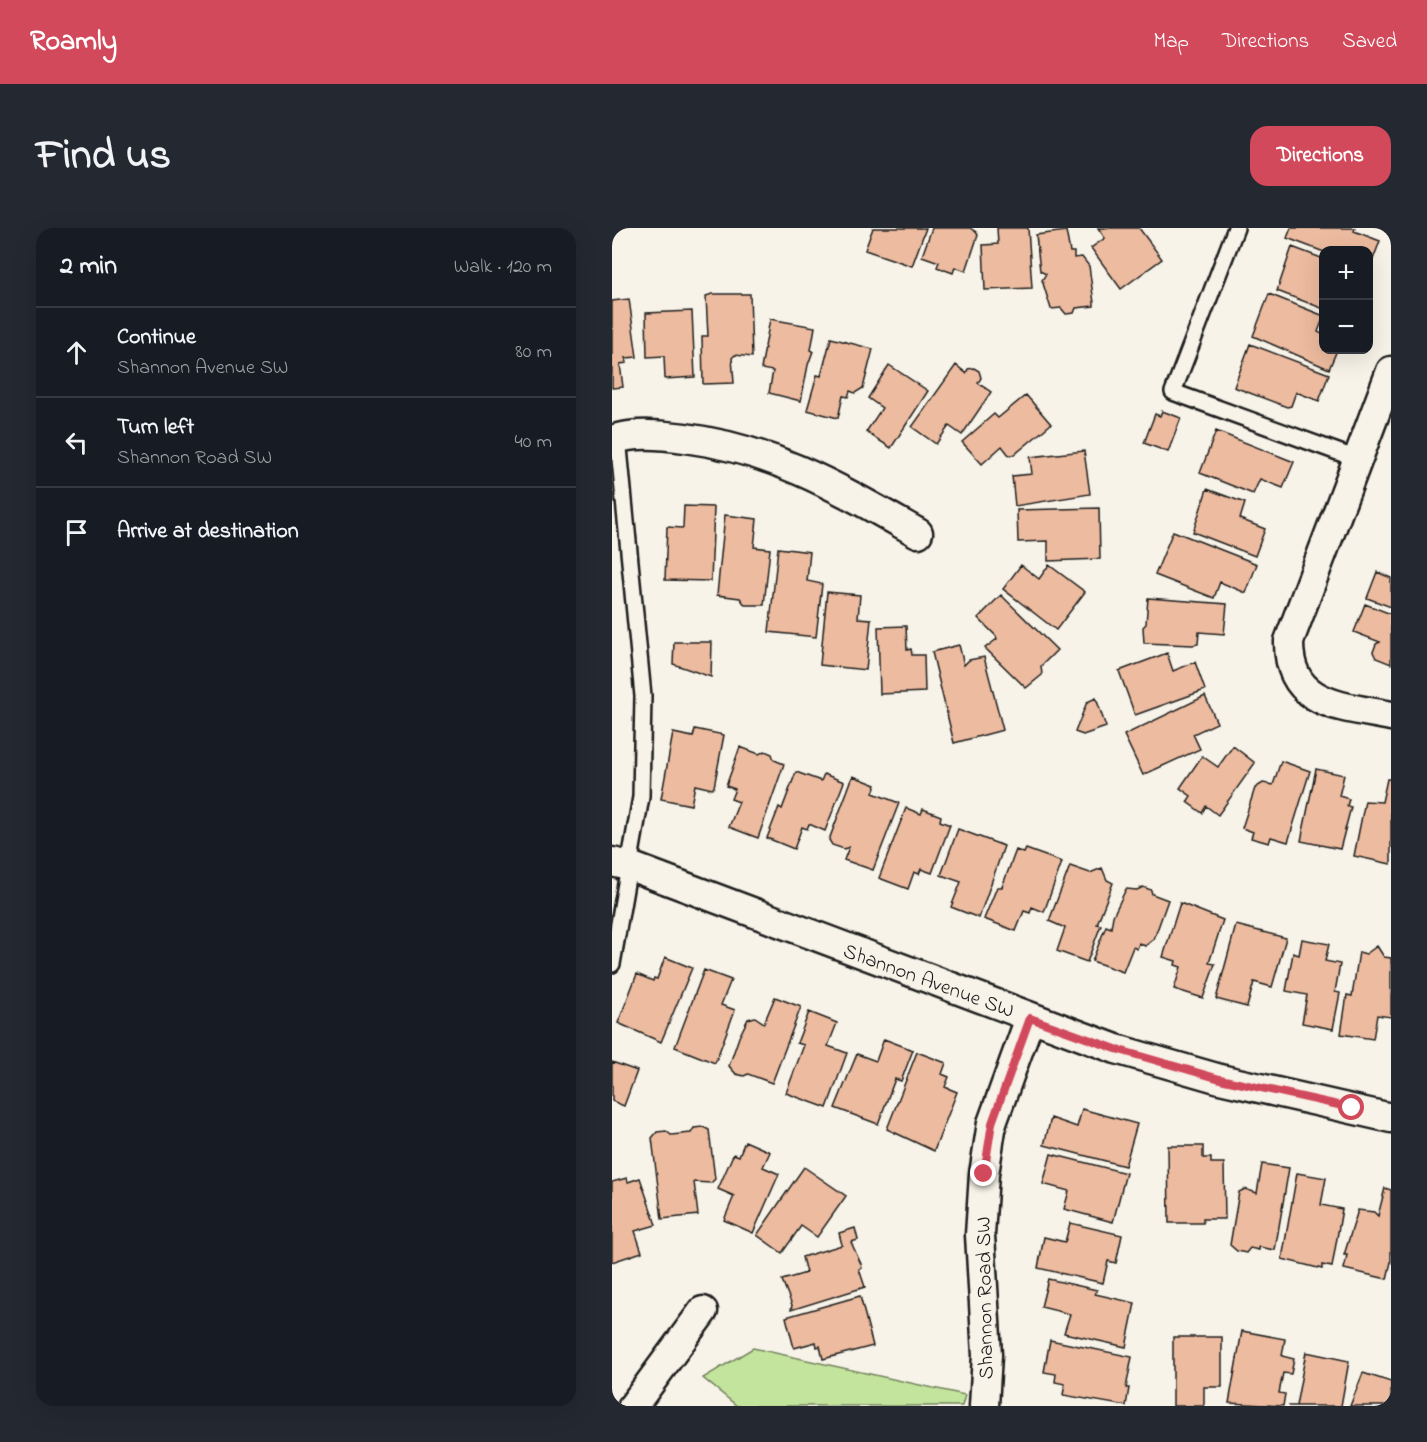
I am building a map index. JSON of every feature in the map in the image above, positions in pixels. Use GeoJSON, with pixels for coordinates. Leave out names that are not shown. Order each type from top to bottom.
{"type":"FeatureCollection","features":[{"type":"Feature","properties":{"kind":"street"},"geometry":{"type":"LineString","coordinates":[[1391,370],[1289,641],[1289,657],[1302,684],[1309,692],[1325,703],[1391,716]]}},
{"type":"Feature","properties":{"kind":"street"},"geometry":{"type":"LineString","coordinates":[[615,439],[664,435],[719,442],[772,457],[814,475],[918,532]]}},
{"type":"Feature","properties":{"kind":"street","name":"Shannon Avenue SW"},"geometry":{"type":"LineString","coordinates":[[621,864],[1116,1049],[1220,1079],[1391,1118]]}},
{"type":"Feature","properties":{"kind":"street","name":"Shannon Road SW"},"geometry":{"type":"LineString","coordinates":[[984,1406],[987,1355],[980,1235],[984,1174],[992,1123],[1030,1018]]}},
{"type":"Feature","properties":{"kind":"street"},"geometry":{"type":"LineString","coordinates":[[633,1406],[703,1311]]}},
{"type":"Feature","properties":{"kind":"lane"},"geometry":{"type":"LineString","coordinates":[[1236,228],[1173,392],[1357,459]]}},
{"type":"Feature","properties":{"kind":"lane"},"geometry":{"type":"LineString","coordinates":[[612,964],[621,864],[641,797],[643,696],[615,439]]}},
{"type":"Feature","properties":{"kind":"green space"},"geometry":{"type":"Polygon","coordinates":[[[753,1348],[965,1395],[962,1406],[737,1406],[703,1378],[753,1348]]]}},
{"type":"Feature","properties":{"kind":"building"},"geometry":{"type":"Polygon","coordinates":[[[873,228],[926,228],[912,266],[865,250],[873,228]]]}},
{"type":"Feature","properties":{"kind":"building"},"geometry":{"type":"Polygon","coordinates":[[[932,228],[970,228],[976,232],[978,235],[966,271],[955,267],[953,273],[937,267],[939,262],[922,256],[932,228]]]}},
{"type":"Feature","properties":{"kind":"building"},"geometry":{"type":"Polygon","coordinates":[[[997,228],[1028,228],[1032,288],[985,290],[983,245],[998,244],[997,228]]]}},
{"type":"Feature","properties":{"kind":"building"},"geometry":{"type":"Polygon","coordinates":[[[1098,228],[1139,228],[1162,259],[1121,289],[1091,248],[1105,238],[1098,228]]]}},
{"type":"Feature","properties":{"kind":"building"},"geometry":{"type":"Polygon","coordinates":[[[1291,228],[1355,228],[1354,231],[1380,241],[1373,259],[1373,246],[1319,246],[1319,250],[1287,238],[1291,228]]]}},
{"type":"Feature","properties":{"kind":"building"},"geometry":{"type":"Polygon","coordinates":[[[1066,231],[1070,252],[1074,252],[1074,258],[1082,257],[1089,266],[1094,306],[1076,308],[1074,313],[1066,314],[1061,308],[1051,309],[1042,280],[1046,274],[1040,271],[1036,235],[1066,231]]]}},
{"type":"Feature","properties":{"kind":"building"},"geometry":{"type":"Polygon","coordinates":[[[1292,247],[1319,257],[1319,307],[1277,291],[1292,247]]]}},
{"type":"Feature","properties":{"kind":"building"},"geometry":{"type":"Polygon","coordinates":[[[750,294],[752,357],[735,355],[732,358],[734,383],[703,384],[702,336],[708,336],[706,296],[750,294]]]}},
{"type":"Feature","properties":{"kind":"building"},"geometry":{"type":"Polygon","coordinates":[[[1269,294],[1319,314],[1319,354],[1335,354],[1329,369],[1253,336],[1269,294]]]}},
{"type":"Feature","properties":{"kind":"building"},"geometry":{"type":"Polygon","coordinates":[[[629,299],[637,357],[626,358],[627,363],[620,364],[623,387],[612,388],[612,301],[629,299]]]}},
{"type":"Feature","properties":{"kind":"building"},"geometry":{"type":"Polygon","coordinates":[[[692,311],[695,377],[665,379],[664,356],[647,357],[646,313],[692,311]]]}},
{"type":"Feature","properties":{"kind":"building"},"geometry":{"type":"Polygon","coordinates":[[[770,319],[815,327],[811,350],[813,351],[801,401],[769,393],[773,371],[761,369],[770,319]]]}},
{"type":"Feature","properties":{"kind":"building"},"geometry":{"type":"Polygon","coordinates":[[[831,338],[873,349],[863,388],[855,393],[850,391],[848,397],[843,396],[838,418],[807,410],[817,375],[821,376],[831,338]]]}},
{"type":"Feature","properties":{"kind":"building"},"geometry":{"type":"Polygon","coordinates":[[[1250,344],[1329,374],[1319,401],[1296,392],[1291,406],[1287,407],[1234,387],[1250,344]]]}},
{"type":"Feature","properties":{"kind":"building"},"geometry":{"type":"Polygon","coordinates":[[[889,365],[928,391],[891,448],[866,432],[882,408],[868,398],[889,365]]]}},
{"type":"Feature","properties":{"kind":"building"},"geometry":{"type":"Polygon","coordinates":[[[956,365],[966,373],[968,369],[974,368],[979,371],[981,378],[978,383],[991,392],[962,435],[949,426],[936,444],[912,427],[956,365]]]}},
{"type":"Feature","properties":{"kind":"building"},"geometry":{"type":"Polygon","coordinates":[[[1026,395],[1051,424],[1014,455],[1009,455],[1002,446],[982,464],[962,442],[994,414],[998,418],[1026,395]]]}},
{"type":"Feature","properties":{"kind":"building"},"geometry":{"type":"Polygon","coordinates":[[[1162,411],[1181,418],[1168,452],[1144,443],[1155,414],[1160,416],[1162,411]]]}},
{"type":"Feature","properties":{"kind":"building"},"geometry":{"type":"Polygon","coordinates":[[[1216,431],[1294,462],[1283,488],[1260,479],[1253,494],[1200,473],[1216,431]]]}},
{"type":"Feature","properties":{"kind":"building"},"geometry":{"type":"Polygon","coordinates":[[[1084,451],[1090,494],[1015,506],[1012,476],[1032,474],[1030,457],[1084,451]]]}},
{"type":"Feature","properties":{"kind":"building"},"geometry":{"type":"Polygon","coordinates":[[[1207,489],[1245,503],[1240,519],[1265,529],[1255,556],[1193,532],[1207,489]]]}},
{"type":"Feature","properties":{"kind":"building"},"geometry":{"type":"Polygon","coordinates":[[[684,506],[714,507],[711,581],[665,580],[667,527],[683,528],[684,506]]]}},
{"type":"Feature","properties":{"kind":"building"},"geometry":{"type":"Polygon","coordinates":[[[1099,508],[1100,559],[1048,561],[1048,541],[1018,542],[1017,510],[1099,508]]]}},
{"type":"Feature","properties":{"kind":"building"},"geometry":{"type":"Polygon","coordinates":[[[725,515],[757,519],[754,547],[770,549],[764,605],[745,605],[740,598],[717,595],[725,515]]]}},
{"type":"Feature","properties":{"kind":"building"},"geometry":{"type":"Polygon","coordinates":[[[1173,531],[1257,564],[1246,593],[1220,582],[1214,598],[1155,575],[1173,531]]]}},
{"type":"Feature","properties":{"kind":"building"},"geometry":{"type":"Polygon","coordinates":[[[778,548],[810,552],[807,581],[822,584],[816,637],[769,632],[778,548]]]}},
{"type":"Feature","properties":{"kind":"building"},"geometry":{"type":"Polygon","coordinates":[[[1021,565],[1039,579],[1049,565],[1085,592],[1056,630],[1003,589],[1021,565]]]}},
{"type":"Feature","properties":{"kind":"building"},"geometry":{"type":"Polygon","coordinates":[[[1377,572],[1391,578],[1391,607],[1367,598],[1377,572]]]}},
{"type":"Feature","properties":{"kind":"building"},"geometry":{"type":"Polygon","coordinates":[[[827,592],[860,595],[858,618],[871,619],[866,670],[820,665],[827,592]]]}},
{"type":"Feature","properties":{"kind":"building"},"geometry":{"type":"Polygon","coordinates":[[[1001,595],[1057,650],[1041,666],[1042,675],[1026,688],[985,648],[997,639],[978,618],[1001,595]]]}},
{"type":"Feature","properties":{"kind":"building"},"geometry":{"type":"Polygon","coordinates":[[[1148,598],[1227,604],[1224,634],[1199,632],[1198,644],[1193,645],[1144,643],[1143,627],[1146,624],[1148,598]]]}},
{"type":"Feature","properties":{"kind":"building"},"geometry":{"type":"Polygon","coordinates":[[[1365,604],[1391,614],[1391,664],[1376,658],[1373,652],[1376,644],[1380,642],[1354,632],[1365,604]]]}},
{"type":"Feature","properties":{"kind":"building"},"geometry":{"type":"Polygon","coordinates":[[[906,626],[907,650],[911,649],[912,655],[924,655],[925,692],[880,694],[878,627],[906,626]]]}},
{"type":"Feature","properties":{"kind":"building"},"geometry":{"type":"Polygon","coordinates":[[[674,642],[712,642],[711,677],[673,664],[674,642]]]}},
{"type":"Feature","properties":{"kind":"building"},"geometry":{"type":"Polygon","coordinates":[[[959,645],[964,665],[969,660],[984,657],[1003,730],[954,743],[932,652],[959,645]]]}},
{"type":"Feature","properties":{"kind":"building"},"geometry":{"type":"Polygon","coordinates":[[[1167,653],[1173,671],[1195,662],[1205,690],[1135,715],[1119,671],[1167,653]]]}},
{"type":"Feature","properties":{"kind":"building"},"geometry":{"type":"Polygon","coordinates":[[[1205,696],[1217,723],[1193,734],[1200,749],[1143,775],[1124,735],[1205,696]]]}},
{"type":"Feature","properties":{"kind":"building"},"geometry":{"type":"Polygon","coordinates":[[[1096,698],[1106,727],[1083,735],[1075,732],[1087,702],[1096,698]]]}},
{"type":"Feature","properties":{"kind":"building"},"geometry":{"type":"Polygon","coordinates":[[[695,729],[724,735],[714,787],[712,789],[695,785],[691,805],[661,799],[673,733],[693,737],[695,729]]]}},
{"type":"Feature","properties":{"kind":"building"},"geometry":{"type":"Polygon","coordinates":[[[1233,746],[1255,763],[1218,815],[1206,806],[1202,813],[1187,802],[1191,796],[1180,788],[1202,756],[1218,767],[1233,746]]]}},
{"type":"Feature","properties":{"kind":"building"},"geometry":{"type":"Polygon","coordinates":[[[740,747],[759,754],[765,751],[772,754],[774,760],[784,764],[758,838],[729,827],[739,802],[731,799],[735,789],[726,786],[740,747]]]}},
{"type":"Feature","properties":{"kind":"building"},"geometry":{"type":"Polygon","coordinates":[[[1281,761],[1310,771],[1288,842],[1271,837],[1269,843],[1251,838],[1253,832],[1242,828],[1255,788],[1263,783],[1273,785],[1281,761]]]}},
{"type":"Feature","properties":{"kind":"building"},"geometry":{"type":"Polygon","coordinates":[[[1316,769],[1344,775],[1339,796],[1349,799],[1347,806],[1351,807],[1340,849],[1301,841],[1316,769]]]}},
{"type":"Feature","properties":{"kind":"building"},"geometry":{"type":"Polygon","coordinates":[[[796,772],[821,781],[824,774],[844,782],[825,831],[809,824],[807,829],[802,827],[794,849],[767,838],[779,807],[782,809],[796,772]]]}},
{"type":"Feature","properties":{"kind":"building"},"geometry":{"type":"Polygon","coordinates":[[[853,776],[876,785],[873,793],[899,803],[873,870],[844,860],[849,847],[844,849],[832,845],[829,840],[853,776]]]}},
{"type":"Feature","properties":{"kind":"building"},"geometry":{"type":"Polygon","coordinates":[[[1387,779],[1391,779],[1391,864],[1354,856],[1365,801],[1382,802],[1387,779]]]}},
{"type":"Feature","properties":{"kind":"building"},"geometry":{"type":"Polygon","coordinates":[[[906,808],[921,814],[923,809],[941,816],[940,821],[950,825],[932,873],[921,869],[919,874],[914,872],[908,889],[879,878],[906,808]]]}},
{"type":"Feature","properties":{"kind":"building"},"geometry":{"type":"Polygon","coordinates":[[[958,829],[1004,846],[979,918],[951,907],[961,882],[941,875],[958,829]]]}},
{"type":"Feature","properties":{"kind":"building"},"geometry":{"type":"Polygon","coordinates":[[[1026,849],[1062,862],[1044,912],[1032,907],[1030,913],[1024,911],[1016,931],[984,919],[997,887],[1002,887],[1016,850],[1024,853],[1026,849]]]}},
{"type":"Feature","properties":{"kind":"building"},"geometry":{"type":"Polygon","coordinates":[[[1070,866],[1090,873],[1102,868],[1107,880],[1113,883],[1097,924],[1101,925],[1087,962],[1057,951],[1065,928],[1049,921],[1070,866]]]}},
{"type":"Feature","properties":{"kind":"building"},"geometry":{"type":"Polygon","coordinates":[[[1143,887],[1151,890],[1152,894],[1168,900],[1154,939],[1145,946],[1139,943],[1137,949],[1133,947],[1123,972],[1092,961],[1106,926],[1111,928],[1113,916],[1126,889],[1137,890],[1143,887]]]}},
{"type":"Feature","properties":{"kind":"building"},"geometry":{"type":"Polygon","coordinates":[[[1180,903],[1223,920],[1209,963],[1215,964],[1203,998],[1174,989],[1181,967],[1175,965],[1176,961],[1163,957],[1180,903]]]}},
{"type":"Feature","properties":{"kind":"building"},"geometry":{"type":"Polygon","coordinates":[[[1236,925],[1286,938],[1272,987],[1254,982],[1247,1007],[1216,999],[1236,925]]]}},
{"type":"Feature","properties":{"kind":"building"},"geometry":{"type":"Polygon","coordinates":[[[1302,939],[1329,944],[1325,961],[1340,964],[1335,992],[1340,993],[1333,1029],[1302,1023],[1307,995],[1286,991],[1293,953],[1299,955],[1302,939]]]}},
{"type":"Feature","properties":{"kind":"building"},"geometry":{"type":"Polygon","coordinates":[[[1377,946],[1384,957],[1391,958],[1391,1017],[1377,1015],[1373,1039],[1341,1034],[1347,995],[1352,996],[1359,952],[1366,954],[1377,946]]]}},
{"type":"Feature","properties":{"kind":"building"},"geometry":{"type":"Polygon","coordinates":[[[665,957],[692,968],[661,1042],[618,1023],[637,974],[653,981],[654,978],[657,979],[665,957]]]}},
{"type":"Feature","properties":{"kind":"building"},"geometry":{"type":"Polygon","coordinates":[[[704,970],[731,980],[721,1005],[735,1010],[715,1063],[675,1047],[704,970]]]}},
{"type":"Feature","properties":{"kind":"building"},"geometry":{"type":"Polygon","coordinates":[[[775,997],[801,1007],[772,1083],[748,1074],[744,1076],[736,1074],[729,1066],[748,1019],[755,1017],[764,1023],[775,997]]]}},
{"type":"Feature","properties":{"kind":"building"},"geometry":{"type":"Polygon","coordinates":[[[809,1012],[837,1023],[828,1046],[847,1053],[827,1108],[786,1093],[804,1045],[797,1043],[809,1012]]]}},
{"type":"Feature","properties":{"kind":"building"},"geometry":{"type":"Polygon","coordinates":[[[884,1039],[913,1050],[901,1081],[895,1079],[878,1124],[835,1108],[857,1054],[876,1061],[884,1039]]]}},
{"type":"Feature","properties":{"kind":"building"},"geometry":{"type":"Polygon","coordinates":[[[917,1052],[946,1063],[942,1074],[949,1077],[945,1087],[957,1092],[934,1151],[887,1129],[917,1052]]]}},
{"type":"Feature","properties":{"kind":"building"},"geometry":{"type":"Polygon","coordinates":[[[612,1062],[637,1071],[624,1106],[612,1101],[612,1062]]]}},
{"type":"Feature","properties":{"kind":"building"},"geometry":{"type":"Polygon","coordinates":[[[1082,1109],[1137,1124],[1125,1166],[1044,1145],[1051,1118],[1077,1127],[1082,1109]]]}},
{"type":"Feature","properties":{"kind":"building"},"geometry":{"type":"Polygon","coordinates":[[[703,1127],[709,1130],[715,1179],[711,1183],[694,1182],[698,1215],[662,1219],[652,1138],[657,1132],[666,1131],[671,1135],[691,1133],[694,1128],[703,1127]]]}},
{"type":"Feature","properties":{"kind":"building"},"geometry":{"type":"Polygon","coordinates":[[[745,1141],[770,1152],[763,1167],[779,1174],[753,1233],[724,1220],[734,1196],[718,1189],[732,1157],[734,1154],[739,1156],[745,1141]]]}},
{"type":"Feature","properties":{"kind":"building"},"geometry":{"type":"Polygon","coordinates":[[[1168,1146],[1203,1146],[1203,1158],[1211,1158],[1211,1163],[1224,1163],[1225,1219],[1203,1219],[1203,1223],[1169,1223],[1168,1146]]]}},
{"type":"Feature","properties":{"kind":"building"},"geometry":{"type":"Polygon","coordinates":[[[1051,1154],[1126,1173],[1113,1222],[1064,1209],[1069,1191],[1043,1184],[1051,1154]]]}},
{"type":"Feature","properties":{"kind":"building"},"geometry":{"type":"Polygon","coordinates":[[[1262,1164],[1289,1168],[1275,1250],[1259,1247],[1259,1250],[1250,1248],[1246,1253],[1237,1251],[1230,1245],[1239,1192],[1245,1189],[1257,1193],[1262,1164]]]}},
{"type":"Feature","properties":{"kind":"building"},"geometry":{"type":"Polygon","coordinates":[[[804,1167],[846,1196],[817,1237],[801,1226],[782,1253],[757,1235],[804,1167]]]}},
{"type":"Feature","properties":{"kind":"building"},"geometry":{"type":"Polygon","coordinates":[[[1297,1173],[1326,1178],[1321,1205],[1342,1209],[1332,1267],[1322,1265],[1322,1269],[1282,1259],[1297,1173]]]}},
{"type":"Feature","properties":{"kind":"building"},"geometry":{"type":"Polygon","coordinates":[[[627,1178],[628,1182],[640,1178],[656,1225],[635,1231],[642,1252],[612,1262],[612,1182],[627,1178]]]}},
{"type":"Feature","properties":{"kind":"building"},"geometry":{"type":"Polygon","coordinates":[[[1385,1188],[1391,1190],[1391,1262],[1387,1279],[1344,1269],[1347,1255],[1344,1255],[1358,1210],[1374,1212],[1378,1216],[1385,1188]]]}},
{"type":"Feature","properties":{"kind":"building"},"geometry":{"type":"Polygon","coordinates":[[[1070,1223],[1122,1235],[1116,1263],[1108,1261],[1103,1283],[1038,1268],[1044,1237],[1065,1242],[1070,1223]]]}},
{"type":"Feature","properties":{"kind":"building"},"geometry":{"type":"Polygon","coordinates":[[[855,1228],[858,1240],[851,1242],[861,1264],[862,1268],[859,1269],[865,1287],[791,1310],[792,1305],[782,1280],[806,1273],[802,1257],[842,1245],[839,1233],[855,1228]]]}},
{"type":"Feature","properties":{"kind":"building"},"geometry":{"type":"Polygon","coordinates":[[[1048,1279],[1097,1290],[1095,1294],[1135,1303],[1126,1347],[1064,1333],[1070,1314],[1041,1307],[1048,1279]]]}},
{"type":"Feature","properties":{"kind":"building"},"geometry":{"type":"Polygon","coordinates":[[[860,1296],[873,1346],[823,1359],[820,1346],[817,1347],[816,1342],[794,1348],[786,1317],[860,1296]]]}},
{"type":"Feature","properties":{"kind":"building"},"geometry":{"type":"Polygon","coordinates":[[[1242,1331],[1285,1339],[1282,1356],[1294,1359],[1291,1374],[1283,1373],[1279,1393],[1285,1394],[1283,1406],[1229,1403],[1242,1331]]]}},
{"type":"Feature","properties":{"kind":"building"},"geometry":{"type":"Polygon","coordinates":[[[1173,1337],[1222,1337],[1222,1387],[1204,1387],[1204,1406],[1173,1406],[1173,1337]]]}},
{"type":"Feature","properties":{"kind":"building"},"geometry":{"type":"Polygon","coordinates":[[[1050,1340],[1132,1357],[1126,1388],[1129,1388],[1126,1406],[1063,1395],[1065,1384],[1055,1382],[1056,1374],[1044,1372],[1050,1340]]]}},
{"type":"Feature","properties":{"kind":"building"},"geometry":{"type":"Polygon","coordinates":[[[1306,1352],[1349,1361],[1341,1406],[1296,1406],[1306,1352]]]}},
{"type":"Feature","properties":{"kind":"building"},"geometry":{"type":"Polygon","coordinates":[[[1363,1373],[1391,1382],[1391,1406],[1350,1406],[1363,1373]]]}},
{"type":"Feature","properties":{"kind":"route"},"geometry":{"type":"LineString","coordinates":[[984,1174],[992,1123],[1030,1018],[1116,1049],[1220,1079],[1352,1108]]}}]}
